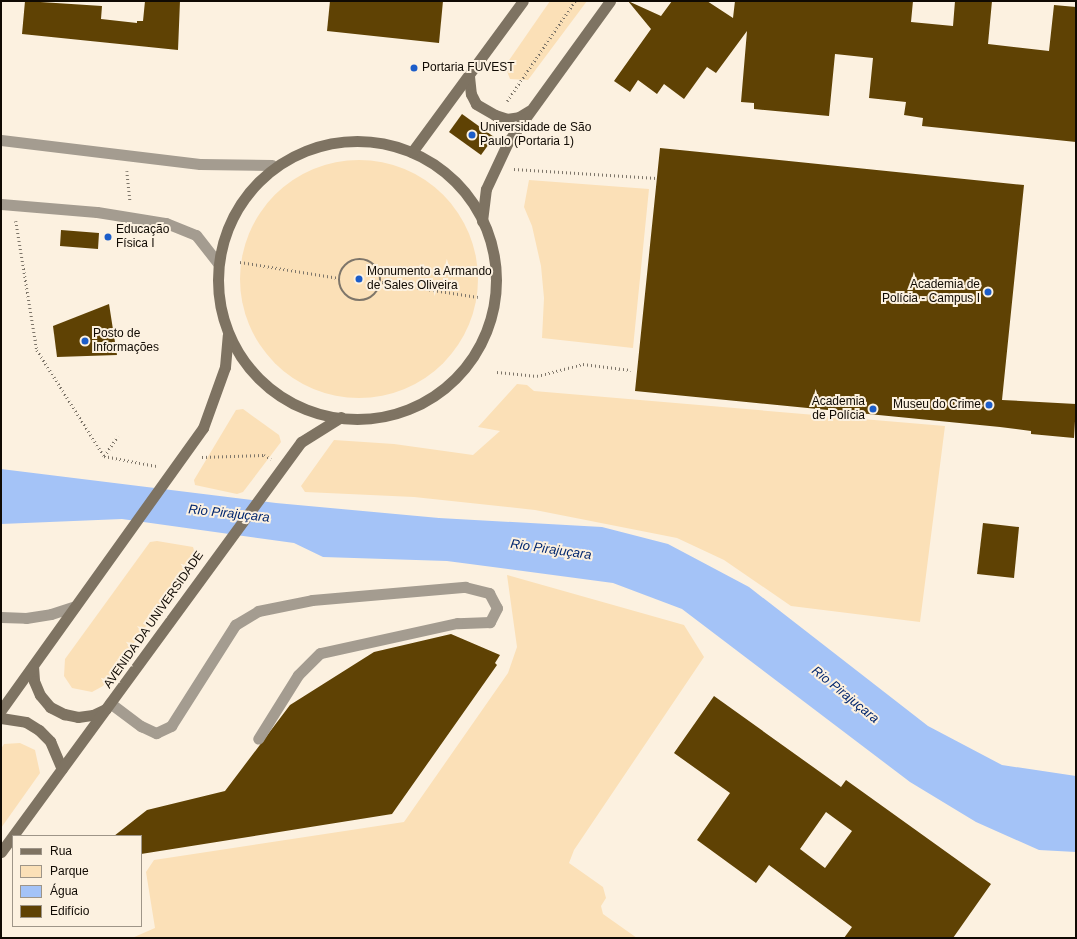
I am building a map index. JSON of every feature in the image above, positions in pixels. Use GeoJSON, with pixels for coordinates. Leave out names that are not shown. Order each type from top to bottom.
{"type":"FeatureCollection","features":[{"type":"Feature","properties":{"kind":"main road"},"geometry":{"type":"LineString","coordinates":[[412,152],[524,1]]}},
{"type":"Feature","properties":{"kind":"main road"},"geometry":{"type":"LineString","coordinates":[[482,221],[486,189],[508,142],[610,1]]}},
{"type":"Feature","properties":{"kind":"main road"},"geometry":{"type":"LineString","coordinates":[[469,76],[471,94],[476,104],[495,115],[507,119],[519,117],[532,109]]}},
{"type":"Feature","properties":{"kind":"main road"},"geometry":{"type":"LineString","coordinates":[[340,140],[377,141],[412,152],[434,164],[453,180],[469,199],[482,221],[491,245],[495,273],[493,312],[481,347],[452,387],[432,403],[413,412],[392,419],[340,417],[309,411],[284,396],[251,367],[228,335],[217,302],[218,263],[229,225],[272,165],[304,148],[340,140]]}},
{"type":"Feature","properties":{"kind":"main road"},"geometry":{"type":"LineString","coordinates":[[1,710],[203,428],[217,395],[225,367],[228,335]]}},
{"type":"Feature","properties":{"kind":"main road","name":"AVENIDA DA UNIVERSIDADE"},"geometry":{"type":"LineString","coordinates":[[13,835],[159,638],[215,556],[301,442],[340,417]]}},
{"type":"Feature","properties":{"kind":"main road"},"geometry":{"type":"LineString","coordinates":[[33,666],[37,688],[50,707],[64,714],[78,717],[93,715],[109,706]]}},
{"type":"Feature","properties":{"kind":"main road"},"geometry":{"type":"LineString","coordinates":[[1,718],[26,722],[39,730],[54,747],[62,769]]}},
{"type":"Feature","properties":{"kind":"main road","name":"AVENIDA DA UNIVERSIDADE"},"geometry":{"type":"LineString","coordinates":[[1,852],[12,837]]}},
{"type":"Feature","properties":{"kind":"street"},"geometry":{"type":"LineString","coordinates":[[1,140],[200,164],[272,165]]}},
{"type":"Feature","properties":{"kind":"street"},"geometry":{"type":"LineString","coordinates":[[1,204],[131,217],[166,223],[196,235],[218,263]]}},
{"type":"Feature","properties":{"kind":"street"},"geometry":{"type":"LineString","coordinates":[[109,706],[141,726],[156,733],[171,726],[235,625],[258,611],[312,600],[457,588],[489,593],[497,608],[490,622],[457,624],[320,653],[298,675],[258,739]]}},
{"type":"Feature","properties":{"kind":"street"},"geometry":{"type":"LineString","coordinates":[[1,617],[26,618],[45,615],[75,606]]}},
{"type":"Feature","properties":{"kind":"path"},"geometry":{"type":"LineString","coordinates":[[509,98],[575,1]]}},
{"type":"Feature","properties":{"kind":"path"},"geometry":{"type":"LineString","coordinates":[[126,155],[131,217]]}},
{"type":"Feature","properties":{"kind":"path"},"geometry":{"type":"LineString","coordinates":[[510,168],[657,178]]}},
{"type":"Feature","properties":{"kind":"path"},"geometry":{"type":"LineString","coordinates":[[14,205],[37,350],[104,456],[174,469]]}},
{"type":"Feature","properties":{"kind":"path"},"geometry":{"type":"LineString","coordinates":[[356,258],[362,258],[379,269],[382,282],[375,295],[362,301],[348,297],[342,292],[339,278],[344,265],[356,258]]}},
{"type":"Feature","properties":{"kind":"path"},"geometry":{"type":"LineString","coordinates":[[240,262],[339,278]]}},
{"type":"Feature","properties":{"kind":"path"},"geometry":{"type":"LineString","coordinates":[[382,282],[478,298]]}},
{"type":"Feature","properties":{"kind":"path"},"geometry":{"type":"LineString","coordinates":[[497,372],[537,376],[583,364],[631,370]]}},
{"type":"Feature","properties":{"kind":"path"},"geometry":{"type":"LineString","coordinates":[[104,456],[118,436]]}},
{"type":"Feature","properties":{"kind":"path"},"geometry":{"type":"LineString","coordinates":[[183,457],[264,456],[284,465]]}},
{"type":"Feature","properties":{"kind":"green space"},"geometry":{"type":"Polygon","coordinates":[[[550,1],[587,1],[528,80],[510,79],[505,66],[550,1]]]}},
{"type":"Feature","properties":{"kind":"green space"},"geometry":{"type":"Polygon","coordinates":[[[347,160],[371,160],[394,165],[415,174],[435,187],[451,203],[464,223],[473,244],[478,267],[476,302],[469,325],[451,355],[435,371],[415,384],[394,393],[371,398],[347,398],[324,393],[303,384],[283,371],[267,355],[254,335],[245,314],[240,291],[240,267],[245,244],[254,223],[267,203],[283,187],[303,174],[324,165],[347,160]]]}},
{"type":"Feature","properties":{"kind":"green space"},"geometry":{"type":"Polygon","coordinates":[[[529,180],[649,189],[633,348],[542,338],[544,298],[541,266],[532,226],[524,207],[529,180]]]}},
{"type":"Feature","properties":{"kind":"green space"},"geometry":{"type":"Polygon","coordinates":[[[517,384],[527,385],[534,391],[945,426],[920,622],[791,606],[724,560],[677,538],[535,510],[414,497],[305,492],[301,486],[334,440],[394,444],[473,455],[500,431],[478,427],[517,384]]]}},
{"type":"Feature","properties":{"kind":"green space"},"geometry":{"type":"Polygon","coordinates":[[[243,409],[279,435],[281,442],[243,492],[237,494],[195,485],[194,480],[236,410],[243,409]]]}},
{"type":"Feature","properties":{"kind":"green space"},"geometry":{"type":"Polygon","coordinates":[[[157,541],[193,547],[196,557],[103,686],[92,692],[72,688],[64,676],[65,659],[150,542],[157,541]]]}},
{"type":"Feature","properties":{"kind":"green space"},"geometry":{"type":"Polygon","coordinates":[[[507,575],[684,625],[704,657],[574,850],[569,863],[603,887],[606,898],[601,906],[603,914],[637,938],[132,938],[155,928],[146,872],[154,860],[404,822],[508,673],[517,647],[507,575]]]}},
{"type":"Feature","properties":{"kind":"green space"},"geometry":{"type":"Polygon","coordinates":[[[20,743],[35,750],[40,773],[1,828],[1,749],[4,744],[20,743]]]}},
{"type":"Feature","properties":{"kind":"water","name":"Rio Pirajuçara"},"geometry":{"type":"Polygon","coordinates":[[[1,469],[276,503],[439,518],[602,527],[668,544],[749,587],[928,726],[1002,765],[1076,776],[1076,852],[1039,850],[976,822],[910,782],[682,609],[613,583],[447,561],[323,557],[294,543],[122,519],[1,524],[1,469]]]}},
{"type":"Feature","properties":{"kind":"building"},"geometry":{"type":"Polygon","coordinates":[[[25,1],[102,6],[101,19],[137,23],[137,21],[143,21],[145,1],[180,1],[178,50],[22,34],[25,1]]]}},
{"type":"Feature","properties":{"kind":"building"},"geometry":{"type":"Polygon","coordinates":[[[330,1],[443,1],[439,43],[327,31],[330,1]]]}},
{"type":"Feature","properties":{"kind":"building"},"geometry":{"type":"Polygon","coordinates":[[[628,1],[661,16],[672,1],[707,1],[733,18],[735,1],[913,1],[911,22],[953,26],[955,1],[992,1],[988,44],[1049,51],[1054,5],[1076,7],[1076,142],[922,126],[923,118],[904,115],[906,102],[869,98],[873,58],[835,54],[829,116],[754,109],[754,103],[741,102],[747,31],[716,73],[707,67],[684,99],[664,84],[657,94],[638,80],[630,92],[614,81],[651,29],[628,1]]]}},
{"type":"Feature","properties":{"kind":"building","name":"Universidade de São Paulo (Portaria 1)"},"geometry":{"type":"Polygon","coordinates":[[[462,114],[494,137],[481,155],[449,132],[462,114]]]}},
{"type":"Feature","properties":{"kind":"building","name":"Academia de Polícia - Campus I"},"geometry":{"type":"Polygon","coordinates":[[[660,148],[1024,185],[1002,400],[1076,404],[1074,438],[1031,434],[1031,431],[1000,427],[635,391],[660,148]]]}},
{"type":"Feature","properties":{"kind":"building"},"geometry":{"type":"Polygon","coordinates":[[[61,230],[99,233],[98,249],[60,246],[61,230]]]}},
{"type":"Feature","properties":{"kind":"building","name":"Posto de Informações"},"geometry":{"type":"Polygon","coordinates":[[[109,304],[117,355],[57,357],[53,326],[109,304]]]}},
{"type":"Feature","properties":{"kind":"building"},"geometry":{"type":"Polygon","coordinates":[[[983,523],[1019,527],[1014,578],[977,574],[983,523]]]}},
{"type":"Feature","properties":{"kind":"building"},"geometry":{"type":"Polygon","coordinates":[[[451,634],[500,655],[495,663],[497,665],[392,814],[142,854],[142,835],[115,835],[147,810],[225,791],[290,705],[374,652],[451,634]]]}},
{"type":"Feature","properties":{"kind":"building"},"geometry":{"type":"Polygon","coordinates":[[[714,696],[841,787],[846,780],[991,884],[953,938],[844,938],[852,927],[769,865],[756,883],[697,840],[730,793],[674,753],[714,696]],[[826,812],[800,849],[825,868],[852,831],[826,812]]]}},
{"type":"Feature","properties":{"kind":"place","name":"Portaria FUVEST"},"geometry":{"type":"Point","coordinates":[414,68]}},
{"type":"Feature","properties":{"kind":"place","name":"Universidade de São Paulo (Portaria 1)"},"geometry":{"type":"Point","coordinates":[472,135]}},
{"type":"Feature","properties":{"kind":"place","name":"Educação Física I"},"geometry":{"type":"Point","coordinates":[108,237]}},
{"type":"Feature","properties":{"kind":"place","name":"Monumento a Armando de Sales Oliveira"},"geometry":{"type":"Point","coordinates":[359,279]}},
{"type":"Feature","properties":{"kind":"place","name":"Academia de Polícia - Campus I"},"geometry":{"type":"Point","coordinates":[988,292]}},
{"type":"Feature","properties":{"kind":"place","name":"Posto de Informações"},"geometry":{"type":"Point","coordinates":[85,341]}},
{"type":"Feature","properties":{"kind":"place","name":"Museu do Crime"},"geometry":{"type":"Point","coordinates":[989,405]}},
{"type":"Feature","properties":{"kind":"place","name":"Academia de Polícia"},"geometry":{"type":"Point","coordinates":[873,409]}}]}
